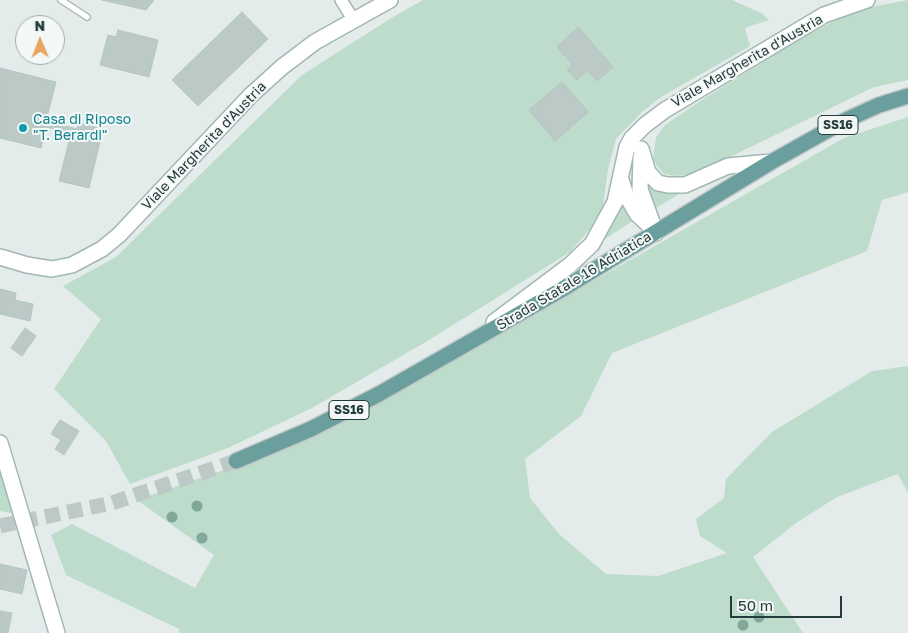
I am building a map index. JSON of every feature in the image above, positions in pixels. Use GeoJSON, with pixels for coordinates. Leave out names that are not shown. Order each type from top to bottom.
{"type":"FeatureCollection","features":[{"type":"Feature","properties":{"kind":"main road","name":"Viale Margherita d'Austria"},"geometry":{"type":"LineString","coordinates":[[4,260],[40,268],[62,267],[81,261],[102,249],[119,234],[270,78],[315,42],[352,19],[390,0]]}},
{"type":"Feature","properties":{"kind":"main road","name":"Viale Margherita d'Austria"},"geometry":{"type":"LineString","coordinates":[[457,350],[570,265],[592,244],[612,209],[621,180],[622,163],[632,138],[658,115],[824,15],[867,0]]}},
{"type":"Feature","properties":{"kind":"main road","name":"Strada Statale 16 Adriatica"},"geometry":{"type":"LineString","coordinates":[[236,461],[311,429],[457,350],[656,233],[771,162],[846,120],[879,105],[908,96]]}},
{"type":"Feature","properties":{"kind":"main road","name":"Viale Margherita d'Austria"},"geometry":{"type":"LineString","coordinates":[[656,233],[640,189],[644,138],[658,115]]}},
{"type":"Feature","properties":{"kind":"main road"},"geometry":{"type":"LineString","coordinates":[[642,149],[648,172],[658,183],[668,185],[685,185],[728,166],[771,162]]}},
{"type":"Feature","properties":{"kind":"main road"},"geometry":{"type":"LineString","coordinates":[[621,180],[626,195],[637,214],[656,233]]}},
{"type":"Feature","properties":{"kind":"main road"},"geometry":{"type":"LineString","coordinates":[[0,443],[57,633]]}},
{"type":"Feature","properties":{"kind":"street"},"geometry":{"type":"LineString","coordinates":[[340,0],[352,19]]}},
{"type":"Feature","properties":{"kind":"lane"},"geometry":{"type":"LineString","coordinates":[[61,0],[87,17]]}},
{"type":"Feature","properties":{"kind":"green space"},"geometry":{"type":"Polygon","coordinates":[[[423,0],[732,0],[763,14],[769,20],[745,28],[750,46],[661,97],[642,112],[616,139],[608,169],[603,206],[590,229],[570,252],[429,340],[312,408],[228,448],[130,484],[106,441],[54,389],[101,319],[63,286],[116,257],[302,75],[423,0]]]}},
{"type":"Feature","properties":{"kind":"green space"},"geometry":{"type":"Polygon","coordinates":[[[908,0],[908,80],[874,87],[695,174],[674,176],[664,174],[657,166],[653,159],[656,137],[665,125],[708,96],[810,33],[856,10],[908,0]]]}},
{"type":"Feature","properties":{"kind":"green space"},"geometry":{"type":"Polygon","coordinates":[[[908,117],[908,192],[882,200],[867,251],[612,353],[581,416],[525,459],[530,498],[559,534],[606,574],[658,576],[727,553],[700,536],[696,519],[724,498],[726,479],[772,432],[872,371],[908,366],[908,493],[898,474],[837,497],[796,523],[753,557],[803,633],[179,633],[179,629],[66,575],[51,535],[72,524],[195,588],[214,555],[137,500],[227,469],[357,416],[844,138],[908,117]]]}},
{"type":"Feature","properties":{"kind":"green space"},"geometry":{"type":"Polygon","coordinates":[[[647,184],[665,190],[682,192],[653,210],[647,184]]]}},
{"type":"Feature","properties":{"kind":"green space"},"geometry":{"type":"Polygon","coordinates":[[[621,193],[634,220],[602,241],[615,219],[621,193]]]}},
{"type":"Feature","properties":{"kind":"green space"},"geometry":{"type":"Polygon","coordinates":[[[0,470],[12,513],[0,511],[0,470]]]}},
{"type":"Feature","properties":{"kind":"building"},"geometry":{"type":"Polygon","coordinates":[[[102,0],[154,0],[146,10],[102,0]]]}},
{"type":"Feature","properties":{"kind":"building"},"geometry":{"type":"Polygon","coordinates":[[[242,12],[268,39],[198,106],[172,80],[242,12]]]}},
{"type":"Feature","properties":{"kind":"building"},"geometry":{"type":"Polygon","coordinates":[[[578,27],[613,67],[597,81],[587,70],[577,80],[567,70],[573,65],[557,47],[578,27]]]}},
{"type":"Feature","properties":{"kind":"building"},"geometry":{"type":"Polygon","coordinates":[[[118,30],[158,40],[149,77],[100,65],[108,35],[116,37],[118,30]]]}},
{"type":"Feature","properties":{"kind":"building","name":"Casa di Riposo \"T. Berardi\""},"geometry":{"type":"Polygon","coordinates":[[[0,68],[56,82],[46,121],[77,129],[78,123],[103,129],[89,188],[59,181],[71,133],[46,127],[41,148],[0,138],[0,68]]]}},
{"type":"Feature","properties":{"kind":"building"},"geometry":{"type":"Polygon","coordinates":[[[562,82],[588,112],[555,141],[529,110],[562,82]]]}},
{"type":"Feature","properties":{"kind":"building"},"geometry":{"type":"Polygon","coordinates":[[[0,289],[16,293],[15,300],[33,304],[30,321],[0,314],[0,289]]]}},
{"type":"Feature","properties":{"kind":"building"},"geometry":{"type":"Polygon","coordinates":[[[25,328],[36,336],[22,356],[11,348],[25,328]]]}},
{"type":"Feature","properties":{"kind":"building"},"geometry":{"type":"Polygon","coordinates":[[[60,420],[79,431],[64,455],[55,449],[61,440],[51,434],[60,420]]]}},
{"type":"Feature","properties":{"kind":"building"},"geometry":{"type":"Polygon","coordinates":[[[0,564],[27,570],[22,594],[0,589],[0,564]]]}},
{"type":"Feature","properties":{"kind":"building"},"geometry":{"type":"Polygon","coordinates":[[[0,611],[12,613],[8,633],[0,633],[0,611]]]}},
{"type":"Feature","properties":{"kind":"tunnel"},"geometry":{"type":"LineString","coordinates":[[0,526],[112,503],[236,461]]}},
{"type":"Feature","properties":{"kind":"place","name":"Casa di Riposo \"T. Berardi\""},"geometry":{"type":"Point","coordinates":[23,128]}}]}
